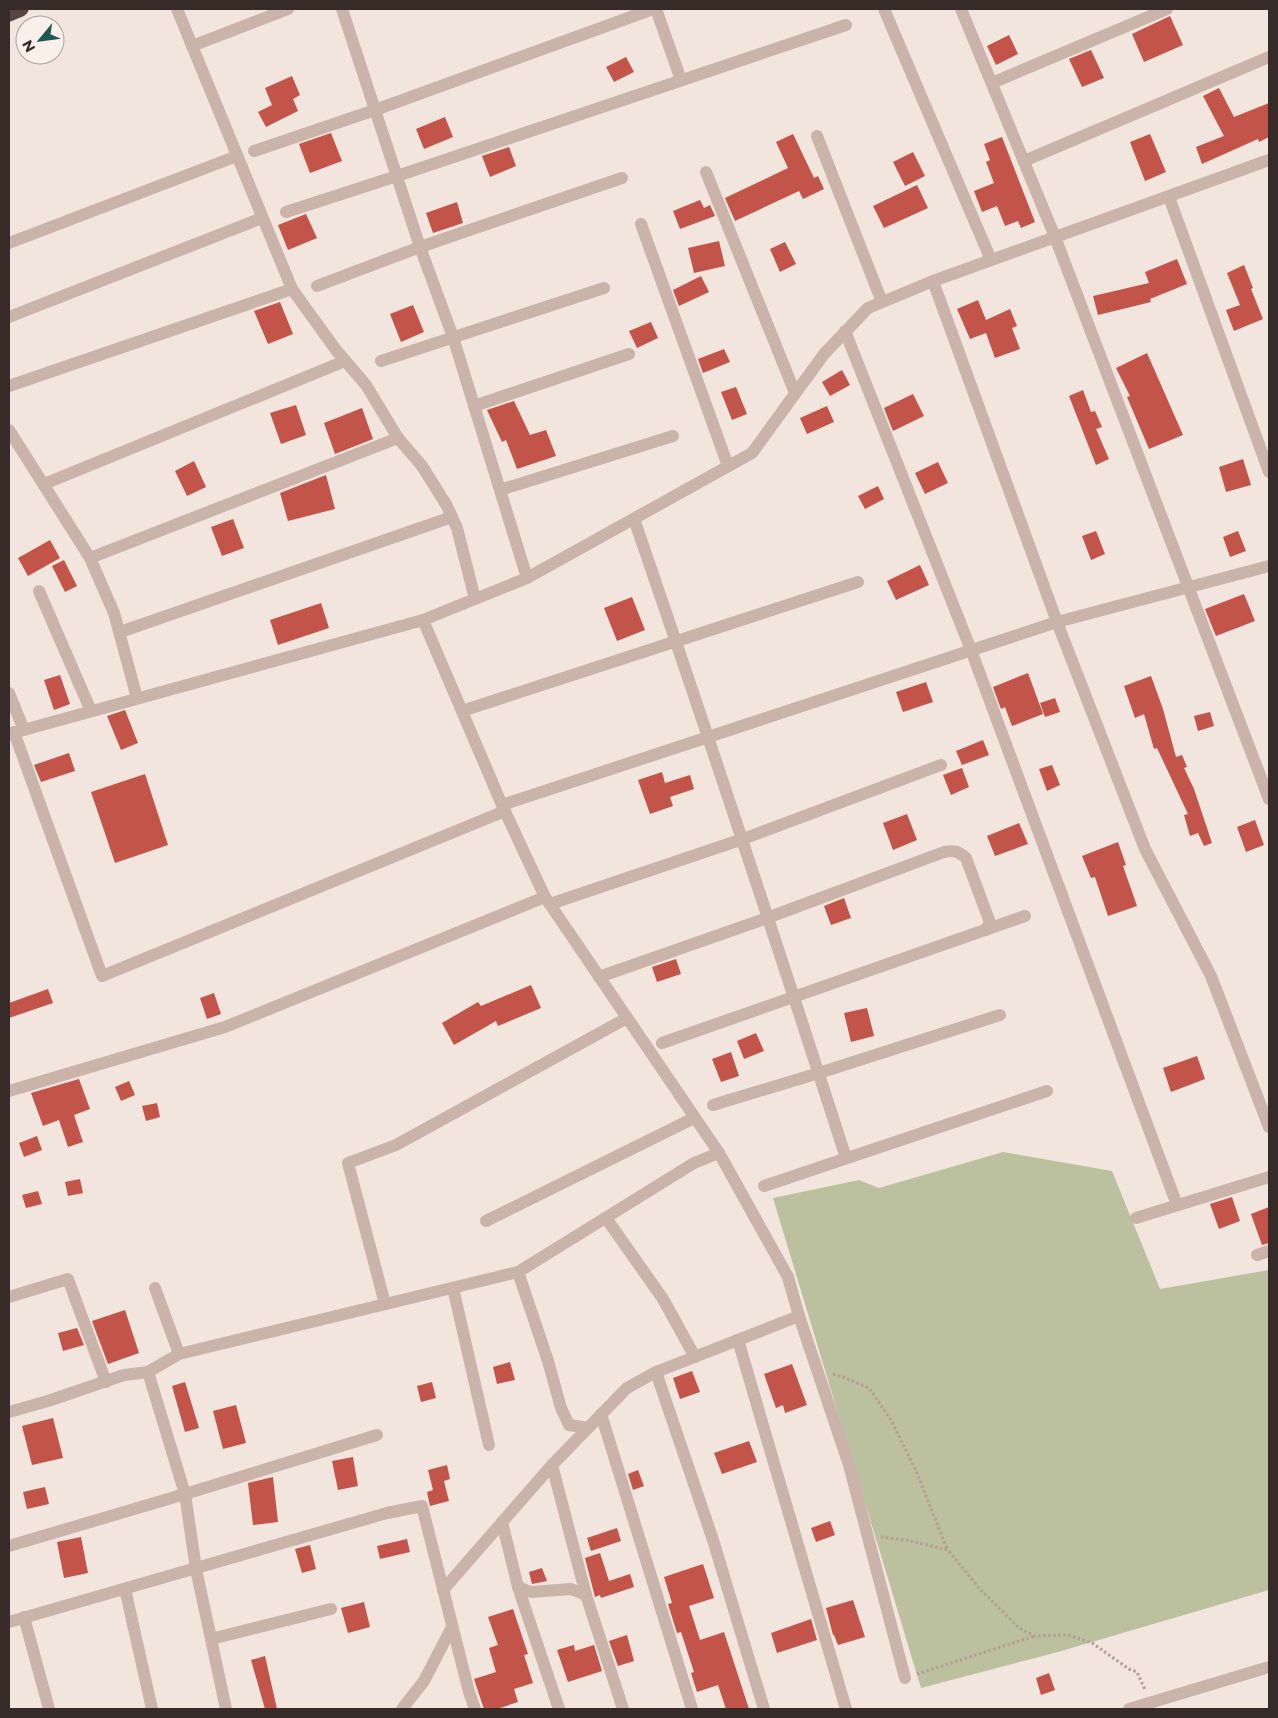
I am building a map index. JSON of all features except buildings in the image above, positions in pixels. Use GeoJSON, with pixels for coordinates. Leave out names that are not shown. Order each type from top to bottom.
{"type":"FeatureCollection","features":[{"type":"Feature","properties":{"kind":"highway"},"geometry":{"type":"LineString","coordinates":[[9,14],[21,9]]}},
{"type":"Feature","properties":{"kind":"street"},"geometry":{"type":"LineString","coordinates":[[177,9],[292,288],[366,385],[398,438],[422,466],[447,506],[464,553],[475,599]]}},
{"type":"Feature","properties":{"kind":"street"},"geometry":{"type":"LineString","coordinates":[[192,46],[288,9]]}},
{"type":"Feature","properties":{"kind":"street"},"geometry":{"type":"LineString","coordinates":[[342,9],[420,247],[453,337],[527,578]]}},
{"type":"Feature","properties":{"kind":"street"},"geometry":{"type":"LineString","coordinates":[[254,151],[375,110],[654,9],[681,80]]}},
{"type":"Feature","properties":{"kind":"street"},"geometry":{"type":"LineString","coordinates":[[884,9],[991,260]]}},
{"type":"Feature","properties":{"kind":"street"},"geometry":{"type":"LineString","coordinates":[[961,9],[1055,237],[1269,799]]}},
{"type":"Feature","properties":{"kind":"street"},"geometry":{"type":"LineString","coordinates":[[992,83],[1168,9]]}},
{"type":"Feature","properties":{"kind":"street"},"geometry":{"type":"LineString","coordinates":[[286,212],[846,25]]}},
{"type":"Feature","properties":{"kind":"street"},"geometry":{"type":"LineString","coordinates":[[1024,161],[1269,57]]}},
{"type":"Feature","properties":{"kind":"street"},"geometry":{"type":"LineString","coordinates":[[817,136],[882,302]]}},
{"type":"Feature","properties":{"kind":"street"},"geometry":{"type":"LineString","coordinates":[[9,243],[237,156]]}},
{"type":"Feature","properties":{"kind":"street"},"geometry":{"type":"LineString","coordinates":[[15,732],[423,620],[527,578],[752,453],[824,354],[868,308],[991,260],[1269,160]]}},
{"type":"Feature","properties":{"kind":"street"},"geometry":{"type":"LineString","coordinates":[[706,172],[796,393]]}},
{"type":"Feature","properties":{"kind":"street"},"geometry":{"type":"LineString","coordinates":[[318,286],[420,247],[622,178]]}},
{"type":"Feature","properties":{"kind":"street"},"geometry":{"type":"LineString","coordinates":[[1169,196],[1269,472]]}},
{"type":"Feature","properties":{"kind":"street"},"geometry":{"type":"LineString","coordinates":[[9,317],[262,218]]}},
{"type":"Feature","properties":{"kind":"street"},"geometry":{"type":"LineString","coordinates":[[641,224],[728,466]]}},
{"type":"Feature","properties":{"kind":"street"},"geometry":{"type":"LineString","coordinates":[[933,282],[1057,622],[1146,849],[1210,976],[1269,1127]]}},
{"type":"Feature","properties":{"kind":"street"},"geometry":{"type":"LineString","coordinates":[[9,386],[292,288]]}},
{"type":"Feature","properties":{"kind":"street"},"geometry":{"type":"LineString","coordinates":[[381,361],[604,288]]}},
{"type":"Feature","properties":{"kind":"street"},"geometry":{"type":"LineString","coordinates":[[846,331],[971,650],[1177,1205]]}},
{"type":"Feature","properties":{"kind":"street"},"geometry":{"type":"LineString","coordinates":[[474,406],[628,354]]}},
{"type":"Feature","properties":{"kind":"street"},"geometry":{"type":"LineString","coordinates":[[44,484],[346,361]]}},
{"type":"Feature","properties":{"kind":"street"},"geometry":{"type":"LineString","coordinates":[[9,430],[90,558],[114,613],[137,698]]}},
{"type":"Feature","properties":{"kind":"street"},"geometry":{"type":"LineString","coordinates":[[500,490],[673,436]]}},
{"type":"Feature","properties":{"kind":"street"},"geometry":{"type":"LineString","coordinates":[[90,558],[398,438]]}},
{"type":"Feature","properties":{"kind":"street"},"geometry":{"type":"LineString","coordinates":[[120,632],[452,517]]}},
{"type":"Feature","properties":{"kind":"street"},"geometry":{"type":"LineString","coordinates":[[634,519],[709,736],[846,1158]]}},
{"type":"Feature","properties":{"kind":"street"},"geometry":{"type":"LineString","coordinates":[[9,693],[15,732],[102,976],[503,808],[709,736],[1057,622],[1269,566]]}},
{"type":"Feature","properties":{"kind":"street"},"geometry":{"type":"LineString","coordinates":[[462,711],[858,582]]}},
{"type":"Feature","properties":{"kind":"street"},"geometry":{"type":"LineString","coordinates":[[39,591],[91,711]]}},
{"type":"Feature","properties":{"kind":"street"},"geometry":{"type":"LineString","coordinates":[[423,620],[503,808],[548,900],[719,1154],[788,1277],[799,1316],[849,1465],[905,1678]]}},
{"type":"Feature","properties":{"kind":"street"},"geometry":{"type":"LineString","coordinates":[[9,1091],[225,1027],[548,900],[742,839],[941,764]]}},
{"type":"Feature","properties":{"kind":"street"},"geometry":{"type":"LineString","coordinates":[[599,977],[953,850],[966,858],[990,920],[985,930]]}},
{"type":"Feature","properties":{"kind":"street"},"geometry":{"type":"LineString","coordinates":[[662,1043],[1025,916]]}},
{"type":"Feature","properties":{"kind":"street"},"geometry":{"type":"LineString","coordinates":[[713,1105],[819,1074],[1000,1015]]}},
{"type":"Feature","properties":{"kind":"street"},"geometry":{"type":"LineString","coordinates":[[385,1304],[348,1163],[396,1145],[627,1018]]}},
{"type":"Feature","properties":{"kind":"street"},"geometry":{"type":"LineString","coordinates":[[764,1186],[1047,1091]]}},
{"type":"Feature","properties":{"kind":"street"},"geometry":{"type":"LineString","coordinates":[[486,1221],[694,1118]]}},
{"type":"Feature","properties":{"kind":"street"},"geometry":{"type":"LineString","coordinates":[[9,1412],[124,1375],[148,1372],[179,1354],[518,1272],[694,1163],[719,1154]]}},
{"type":"Feature","properties":{"kind":"street"},"geometry":{"type":"LineString","coordinates":[[1136,1218],[1269,1177]]}},
{"type":"Feature","properties":{"kind":"street"},"geometry":{"type":"LineString","coordinates":[[606,1218],[663,1299],[695,1357]]}},
{"type":"Feature","properties":{"kind":"street"},"geometry":{"type":"LineString","coordinates":[[518,1272],[548,1361],[561,1408],[569,1425],[588,1428]]}},
{"type":"Feature","properties":{"kind":"street"},"geometry":{"type":"LineString","coordinates":[[9,1297],[68,1279],[106,1382]]}},
{"type":"Feature","properties":{"kind":"street"},"geometry":{"type":"LineString","coordinates":[[155,1288],[179,1354]]}},
{"type":"Feature","properties":{"kind":"street"},"geometry":{"type":"LineString","coordinates":[[453,1288],[489,1445]]}},
{"type":"Feature","properties":{"kind":"street"},"geometry":{"type":"LineString","coordinates":[[443,1590],[552,1465],[627,1388],[656,1372],[799,1316]]}},
{"type":"Feature","properties":{"kind":"street"},"geometry":{"type":"LineString","coordinates":[[738,1340],[846,1709]]}},
{"type":"Feature","properties":{"kind":"street"},"geometry":{"type":"LineString","coordinates":[[148,1372],[185,1494],[196,1569],[226,1709]]}},
{"type":"Feature","properties":{"kind":"street"},"geometry":{"type":"LineString","coordinates":[[656,1372],[713,1540],[764,1709]]}},
{"type":"Feature","properties":{"kind":"street"},"geometry":{"type":"LineString","coordinates":[[602,1414],[692,1709]]}},
{"type":"Feature","properties":{"kind":"street"},"geometry":{"type":"LineString","coordinates":[[9,1546],[377,1435]]}},
{"type":"Feature","properties":{"kind":"street"},"geometry":{"type":"LineString","coordinates":[[552,1465],[586,1596],[623,1709]]}},
{"type":"Feature","properties":{"kind":"street"},"geometry":{"type":"LineString","coordinates":[[9,1622],[387,1513],[422,1506],[452,1627],[475,1709]]}},
{"type":"Feature","properties":{"kind":"street"},"geometry":{"type":"LineString","coordinates":[[502,1522],[518,1587],[559,1709]]}},
{"type":"Feature","properties":{"kind":"street"},"geometry":{"type":"LineString","coordinates":[[518,1587],[531,1592],[571,1589],[586,1596]]}},
{"type":"Feature","properties":{"kind":"street"},"geometry":{"type":"LineString","coordinates":[[125,1589],[152,1709]]}},
{"type":"Feature","properties":{"kind":"street"},"geometry":{"type":"LineString","coordinates":[[211,1639],[331,1609]]}},
{"type":"Feature","properties":{"kind":"street"},"geometry":{"type":"LineString","coordinates":[[24,1617],[49,1709]]}},
{"type":"Feature","properties":{"kind":"street"},"geometry":{"type":"LineString","coordinates":[[402,1709],[424,1681],[452,1627]]}},
{"type":"Feature","properties":{"kind":"street"},"geometry":{"type":"LineString","coordinates":[[1129,1709],[1269,1667]]}},
{"type":"Feature","properties":{"kind":"path"},"geometry":{"type":"LineString","coordinates":[[818,1370],[843,1377],[869,1388],[891,1420],[916,1473],[948,1550],[979,1588],[1019,1628],[1035,1636]]}},
{"type":"Feature","properties":{"kind":"path"},"geometry":{"type":"LineString","coordinates":[[866,1531],[884,1538],[911,1541],[948,1550]]}},
{"type":"Feature","properties":{"kind":"path"},"geometry":{"type":"LineString","coordinates":[[905,1678],[1035,1636],[1068,1635],[1092,1643],[1129,1669],[1137,1672],[1150,1703]]}},
{"type":"Feature","properties":{"kind":"green space"},"geometry":{"type":"Polygon","coordinates":[[[1003,1152],[1112,1171],[1160,1289],[1269,1270],[1269,1590],[1058,1652],[921,1688],[773,1198],[859,1180],[879,1188],[1003,1152]]]}}]}
